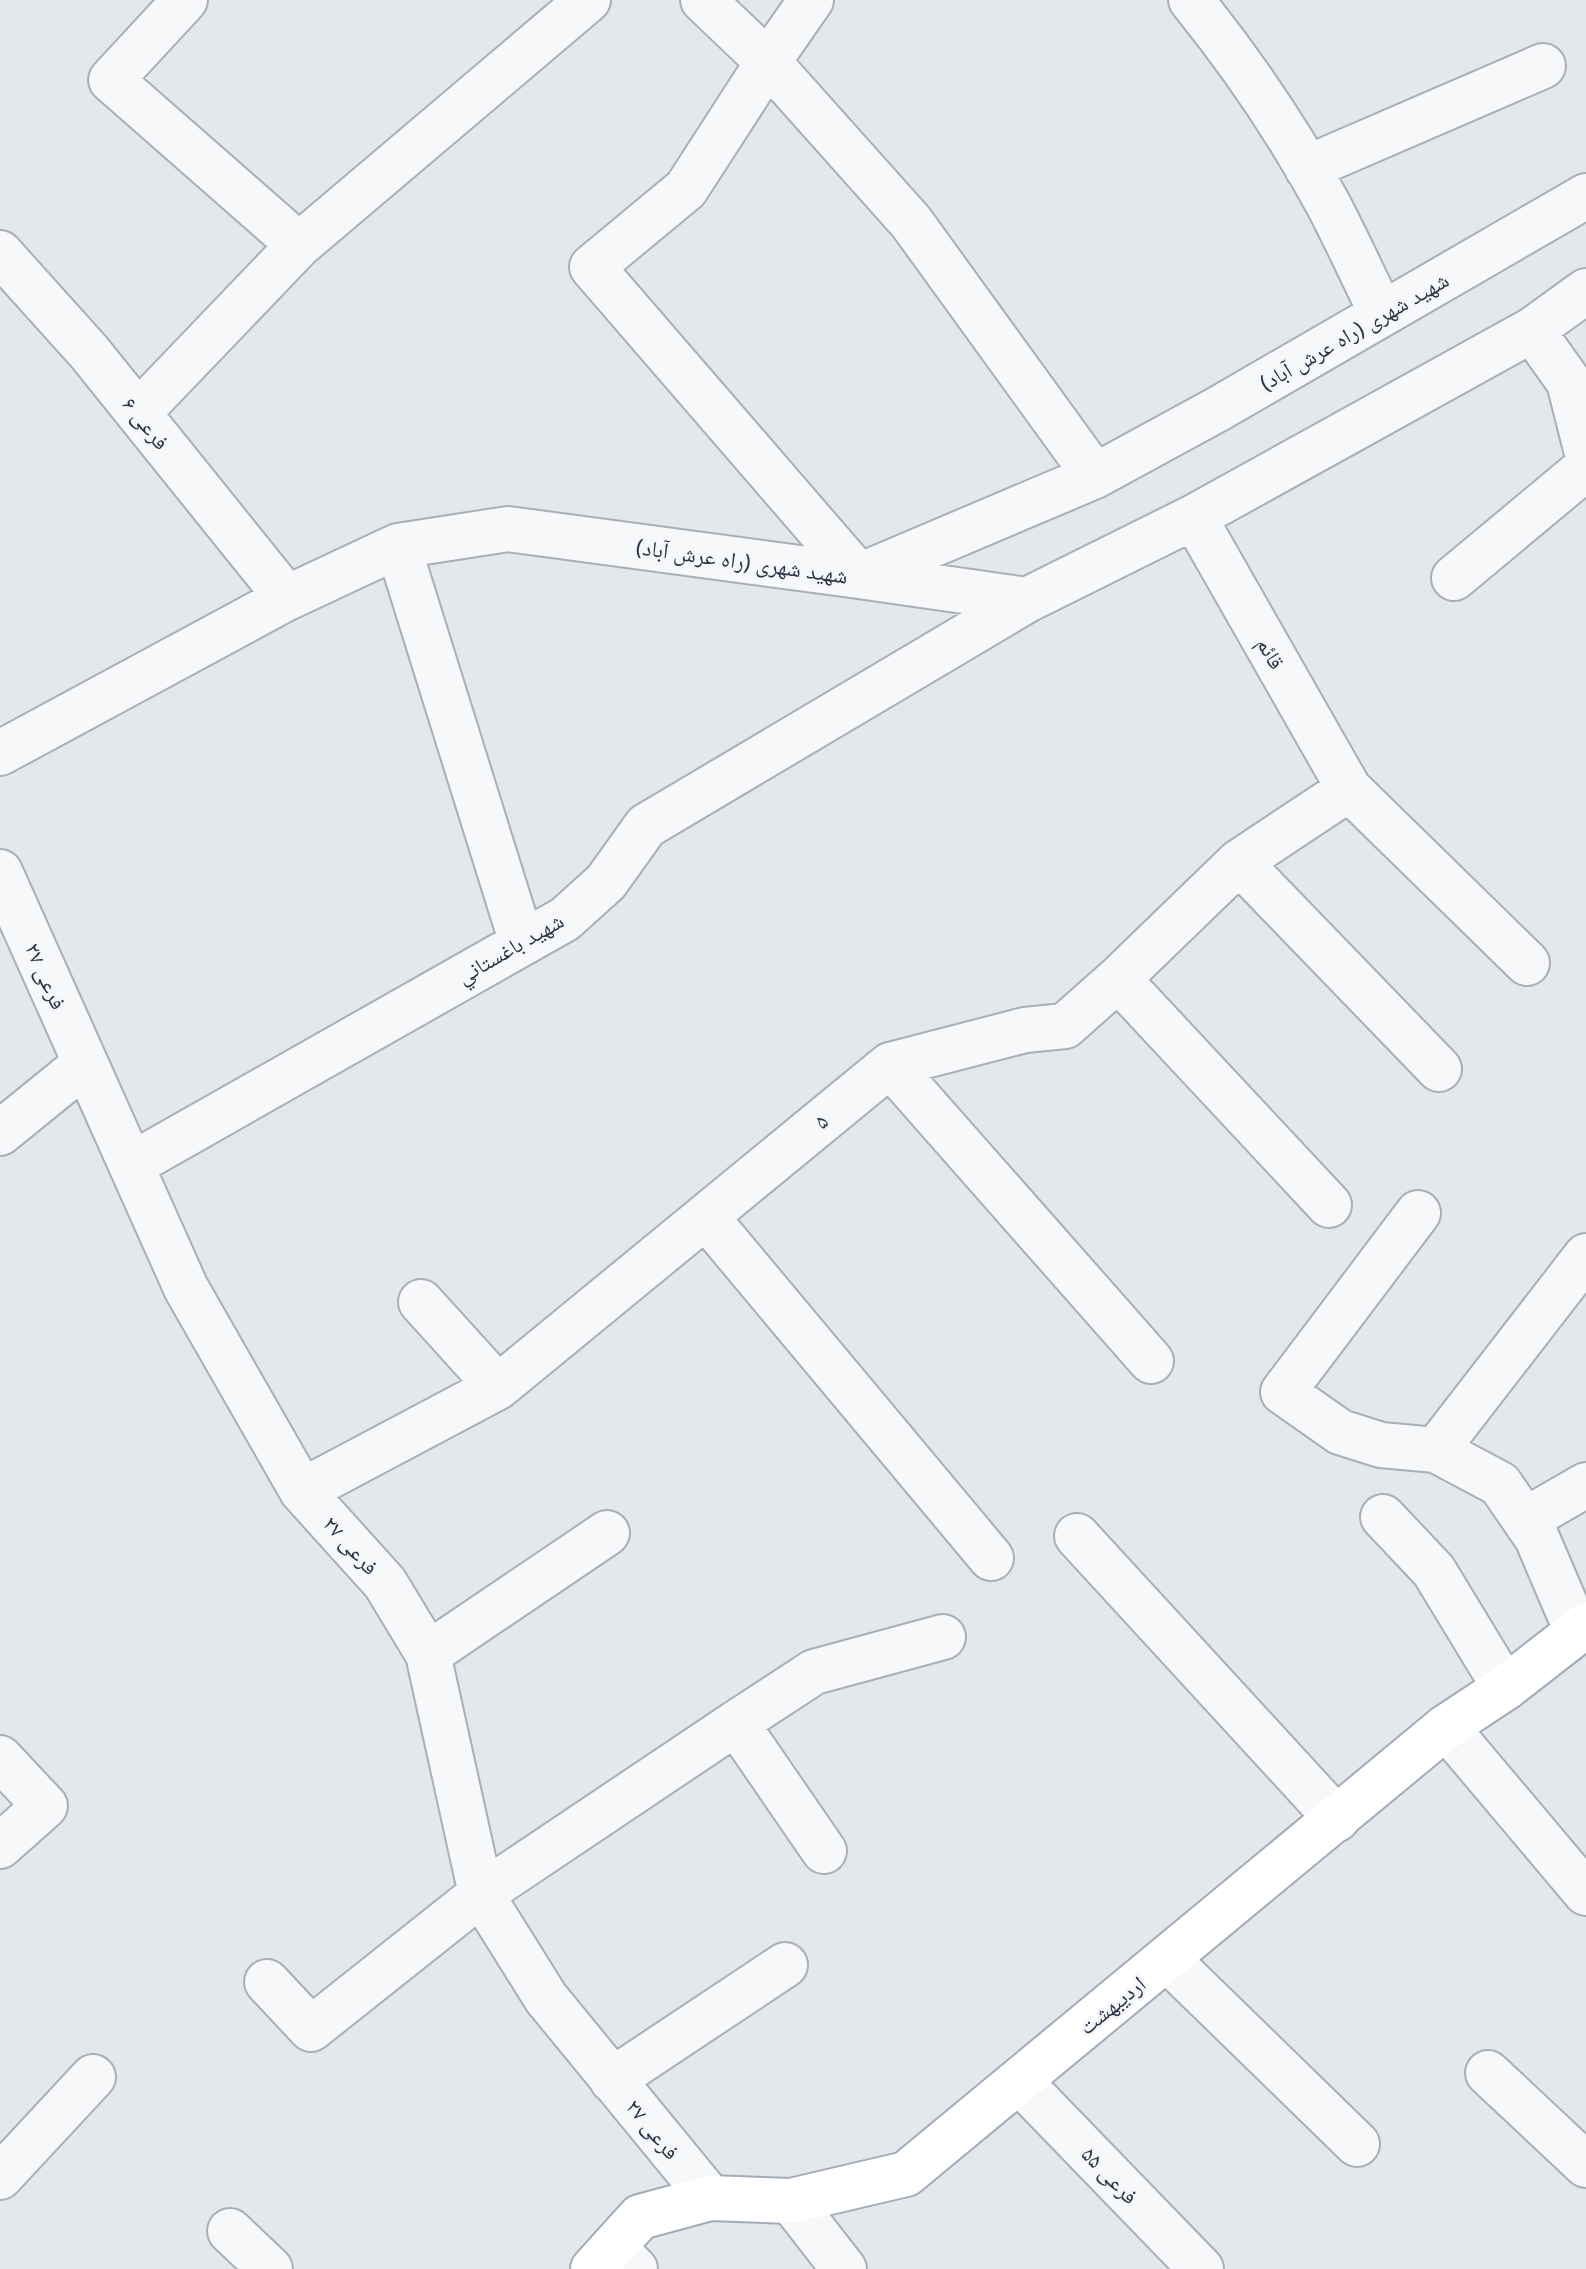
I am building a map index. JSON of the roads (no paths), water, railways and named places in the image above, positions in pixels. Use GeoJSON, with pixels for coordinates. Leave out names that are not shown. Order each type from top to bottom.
{"type":"FeatureCollection","features":[{"type":"Feature","properties":{"kind":"main road","name":"اردیبهشت"},"geometry":{"type":"LineString","coordinates":[[614,2262],[640,2217],[710,2198],[791,2201],[906,2174],[1446,1727],[1505,1688],[1581,1629]]}},
{"type":"Feature","properties":{"kind":"street"},"geometry":{"type":"LineString","coordinates":[[185,0],[111,80],[299,245]]}},
{"type":"Feature","properties":{"kind":"street"},"geometry":{"type":"LineString","coordinates":[[138,413],[299,245],[588,0]]}},
{"type":"Feature","properties":{"kind":"street"},"geometry":{"type":"LineString","coordinates":[[703,0],[768,62],[911,222],[1095,476]]}},
{"type":"Feature","properties":{"kind":"street"},"geometry":{"type":"LineString","coordinates":[[811,0],[686,189],[592,267],[859,576],[1027,600]]}},
{"type":"Feature","properties":{"kind":"street"},"geometry":{"type":"LineString","coordinates":[[1191,0],[1238,58],[1307,168],[1328,203],[1382,314]]}},
{"type":"Feature","properties":{"kind":"street"},"geometry":{"type":"LineString","coordinates":[[1307,168],[1543,66]]}},
{"type":"Feature","properties":{"kind":"street","name":"شهید شهری (راه عرش آباد)"},"geometry":{"type":"LineString","coordinates":[[0,753],[287,598],[398,546],[508,529],[859,576],[1095,476],[1218,409],[1586,196]]}},
{"type":"Feature","properties":{"kind":"street","name":"فرعی ۶"},"geometry":{"type":"LineString","coordinates":[[0,253],[89,352],[287,598]]}},
{"type":"Feature","properties":{"kind":"street","name":"شهيد باغستاني"},"geometry":{"type":"LineString","coordinates":[[131,1165],[565,919],[606,882],[646,826],[1027,600],[1194,517],[1532,330],[1586,291]]}},
{"type":"Feature","properties":{"kind":"street"},"geometry":{"type":"LineString","coordinates":[[1532,330],[1569,382],[1586,449]]}},
{"type":"Feature","properties":{"kind":"street"},"geometry":{"type":"LineString","coordinates":[[1454,578],[1586,468]]}},
{"type":"Feature","properties":{"kind":"street","name":"قائم"},"geometry":{"type":"LineString","coordinates":[[1194,517],[1349,789],[1527,963]]}},
{"type":"Feature","properties":{"kind":"street"},"geometry":{"type":"LineString","coordinates":[[398,546],[522,943]]}},
{"type":"Feature","properties":{"kind":"street","name":"۵"},"geometry":{"type":"LineString","coordinates":[[302,1491],[498,1387],[890,1065],[1025,1030],[1065,1026],[1239,862],[1349,789]]}},
{"type":"Feature","properties":{"kind":"street"},"geometry":{"type":"LineString","coordinates":[[1239,862],[1439,1069]]}},
{"type":"Feature","properties":{"kind":"street","name":"فرعی ۲۷"},"geometry":{"type":"LineString","coordinates":[[0,872],[186,1288],[302,1491],[385,1583],[428,1654],[481,1894],[546,1998],[710,2198]]}},
{"type":"Feature","properties":{"kind":"street"},"geometry":{"type":"LineString","coordinates":[[1118,979],[1329,1205]]}},
{"type":"Feature","properties":{"kind":"street"},"geometry":{"type":"LineString","coordinates":[[0,1133],[85,1064]]}},
{"type":"Feature","properties":{"kind":"street"},"geometry":{"type":"LineString","coordinates":[[890,1065],[1151,1361]]}},
{"type":"Feature","properties":{"kind":"street"},"geometry":{"type":"LineString","coordinates":[[1418,1213],[1283,1392],[1340,1432],[1381,1445],[1436,1450],[1500,1484],[1537,1538],[1581,1629]]}},
{"type":"Feature","properties":{"kind":"street"},"geometry":{"type":"LineString","coordinates":[[706,1217],[991,1558]]}},
{"type":"Feature","properties":{"kind":"street"},"geometry":{"type":"LineString","coordinates":[[1436,1450],[1586,1256]]}},
{"type":"Feature","properties":{"kind":"street"},"geometry":{"type":"LineString","coordinates":[[421,1302],[498,1387]]}},
{"type":"Feature","properties":{"kind":"street"},"geometry":{"type":"LineString","coordinates":[[1525,1520],[1586,1485]]}},
{"type":"Feature","properties":{"kind":"street"},"geometry":{"type":"LineString","coordinates":[[1383,1517],[1434,1571],[1505,1688]]}},
{"type":"Feature","properties":{"kind":"street"},"geometry":{"type":"LineString","coordinates":[[428,1654],[607,1533]]}},
{"type":"Feature","properties":{"kind":"street"},"geometry":{"type":"LineString","coordinates":[[1077,1536],[1337,1819]]}},
{"type":"Feature","properties":{"kind":"street"},"geometry":{"type":"LineString","coordinates":[[267,1982],[311,2029],[481,1894],[814,1672],[943,1637]]}},
{"type":"Feature","properties":{"kind":"street"},"geometry":{"type":"LineString","coordinates":[[736,1723],[824,1851]]}},
{"type":"Feature","properties":{"kind":"street"},"geometry":{"type":"LineString","coordinates":[[1446,1727],[1586,1893]]}},
{"type":"Feature","properties":{"kind":"street"},"geometry":{"type":"LineString","coordinates":[[0,1758],[45,1806],[0,1846]]}},
{"type":"Feature","properties":{"kind":"street"},"geometry":{"type":"LineString","coordinates":[[1167,1959],[1357,2144]]}},
{"type":"Feature","properties":{"kind":"street"},"geometry":{"type":"LineString","coordinates":[[612,2080],[785,1965]]}},
{"type":"Feature","properties":{"kind":"street"},"geometry":{"type":"LineString","coordinates":[[1488,2073],[1586,2165]]}},
{"type":"Feature","properties":{"kind":"street"},"geometry":{"type":"LineString","coordinates":[[0,2177],[93,2077]]}},
{"type":"Feature","properties":{"kind":"street","name":"فرعی ۵۵"},"geometry":{"type":"LineString","coordinates":[[1019,2081],[1201,2269]]}},
{"type":"Feature","properties":{"kind":"street"},"geometry":{"type":"LineString","coordinates":[[791,2201],[844,2269]]}},
{"type":"Feature","properties":{"kind":"street"},"geometry":{"type":"LineString","coordinates":[[230,2231],[270,2269]]}}]}
